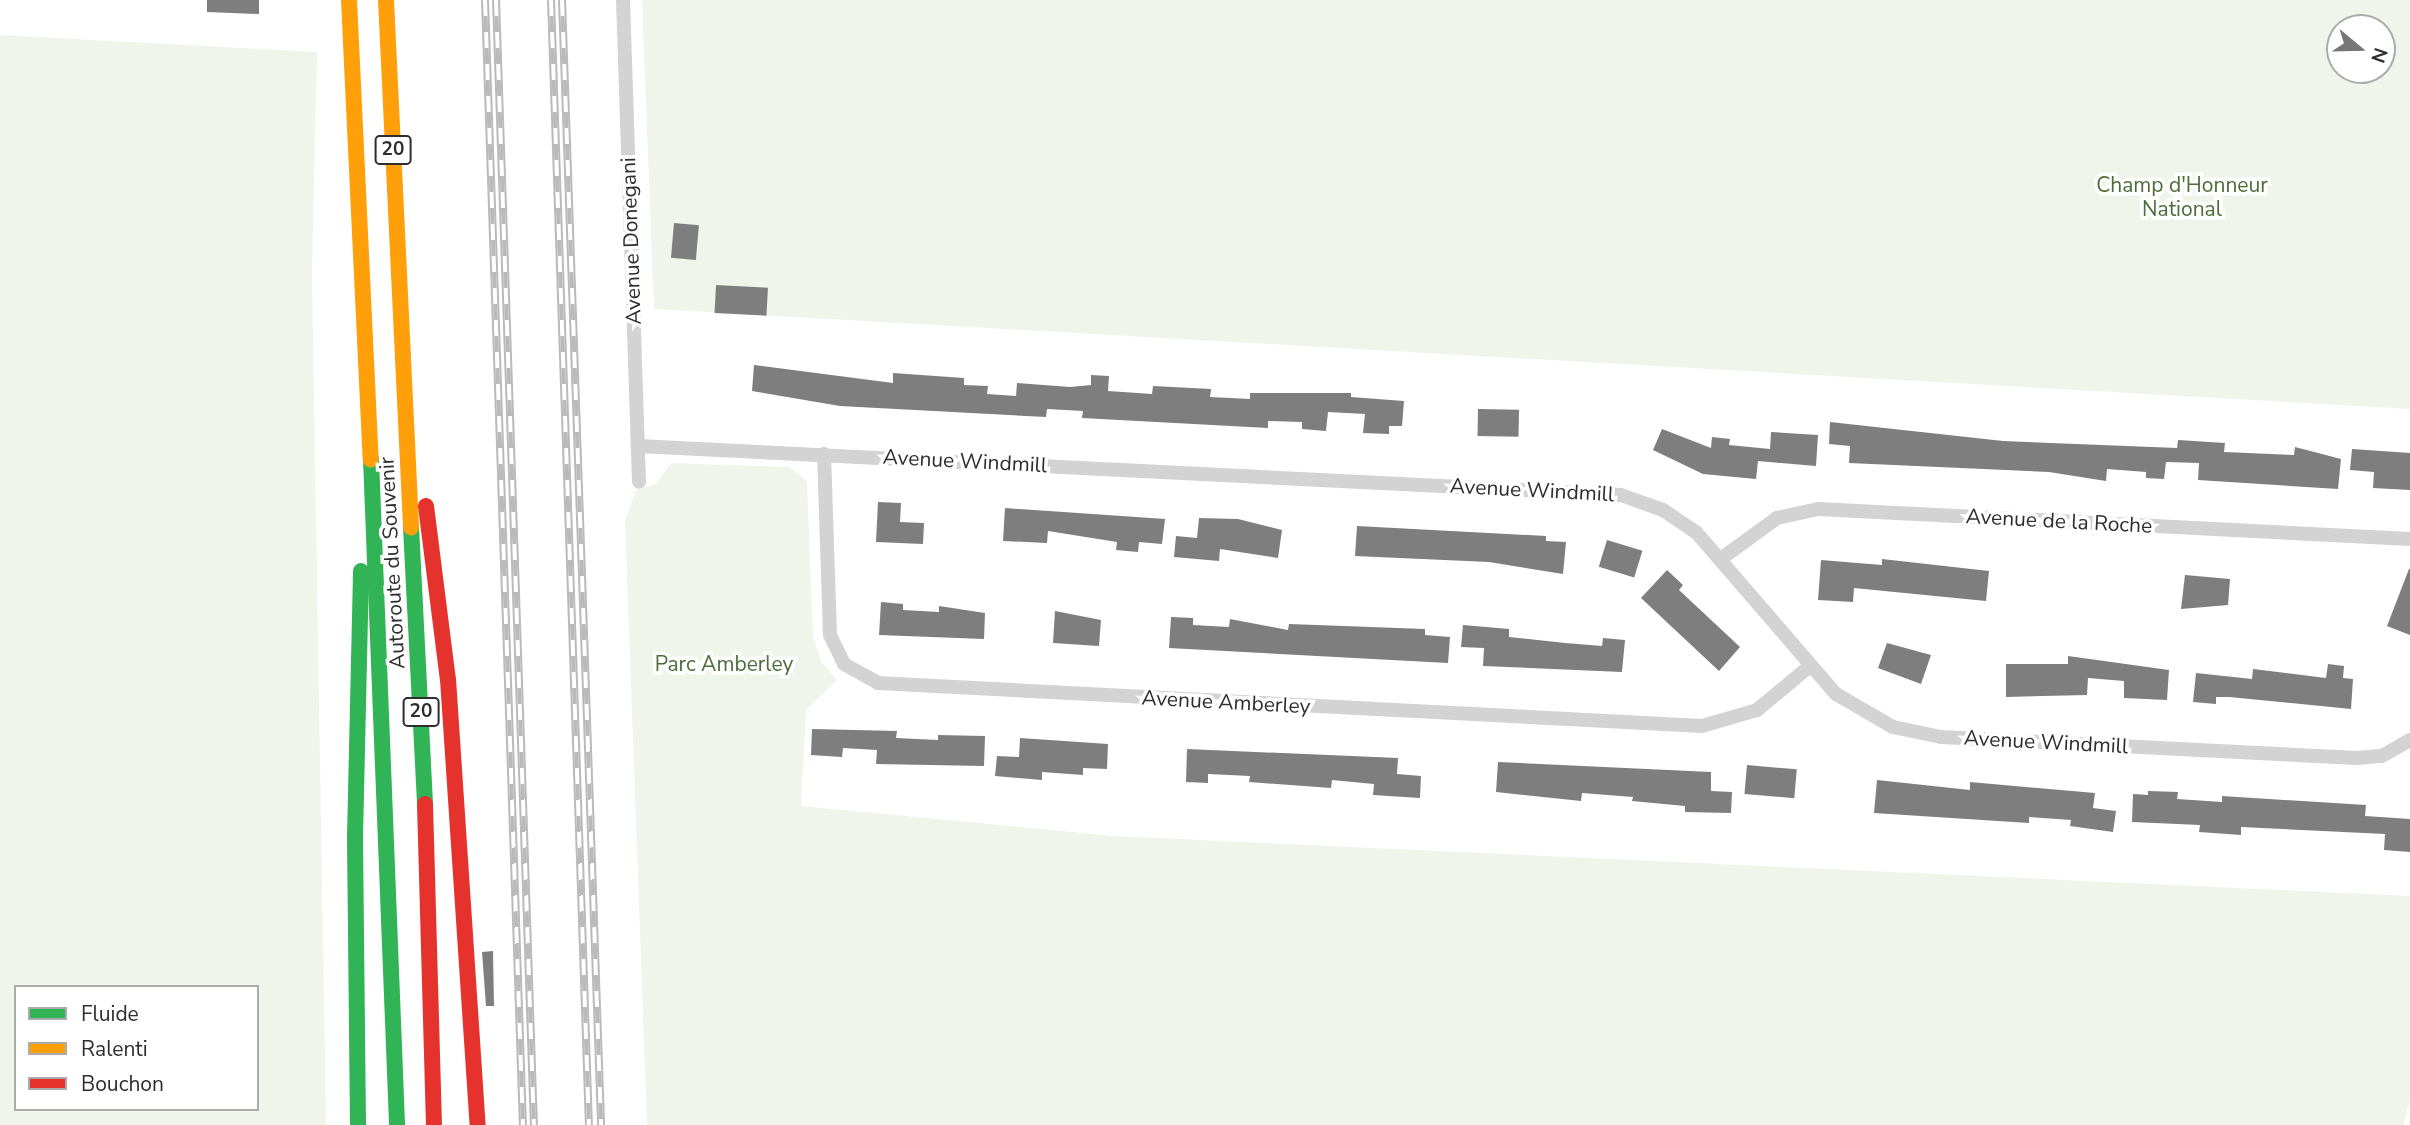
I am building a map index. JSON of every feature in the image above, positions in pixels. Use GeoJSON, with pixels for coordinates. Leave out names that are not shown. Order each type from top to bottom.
{"type":"FeatureCollection","features":[{"type":"Feature","properties":{"kind":"highway","name":"Autoroute du Souvenir"},"geometry":{"type":"LineString","coordinates":[[349,0],[366,345],[397,1125]]}},
{"type":"Feature","properties":{"kind":"highway","name":"Autoroute du Souvenir"},"geometry":{"type":"LineString","coordinates":[[386,0],[434,1125]]}},
{"type":"Feature","properties":{"kind":"highway"},"geometry":{"type":"LineString","coordinates":[[400,299],[448,679],[478,1125]]}},
{"type":"Feature","properties":{"kind":"highway"},"geometry":{"type":"LineString","coordinates":[[358,1125],[355,837],[366,345]]}},
{"type":"Feature","properties":{"kind":"street","name":"Avenue Donegani"},"geometry":{"type":"LineString","coordinates":[[623,0],[639,482]]}},
{"type":"Feature","properties":{"kind":"street","name":"Avenue Windmill"},"geometry":{"type":"LineString","coordinates":[[638,446],[1606,493],[1663,509],[1722,558],[1810,667],[1863,713],[1923,735],[2357,758],[2382,756],[2410,740]]}},
{"type":"Feature","properties":{"kind":"street","name":"Avenue Amberley"},"geometry":{"type":"LineString","coordinates":[[824,454],[830,635],[844,664],[878,683],[1702,726],[1756,710],[1810,667]]}},
{"type":"Feature","properties":{"kind":"street","name":"Avenue de la Roche"},"geometry":{"type":"LineString","coordinates":[[1722,558],[1777,518],[1818,509],[2410,539]]}},
{"type":"Feature","properties":{"kind":"green space","name":"Champ d'Honneur National"},"geometry":{"type":"Polygon","coordinates":[[[642,0],[2410,0],[2410,409],[654,309],[642,0]]]}},
{"type":"Feature","properties":{"kind":"green space"},"geometry":{"type":"Polygon","coordinates":[[[0,35],[317,52],[312,274],[326,1125],[0,1125],[0,35]]]}},
{"type":"Feature","properties":{"kind":"green space","name":"Parc Amberley"},"geometry":{"type":"Polygon","coordinates":[[[671,463],[789,467],[807,481],[813,637],[821,661],[837,680],[806,710],[801,806],[1113,836],[2410,896],[2410,1101],[2403,1125],[647,1125],[625,520],[636,490],[656,484],[671,463]]]}},
{"type":"Feature","properties":{"kind":"building"},"geometry":{"type":"Polygon","coordinates":[[[207,0],[259,0],[259,14],[207,12],[207,0]]]}},
{"type":"Feature","properties":{"kind":"building"},"geometry":{"type":"Polygon","coordinates":[[[674,223],[699,225],[696,260],[671,258],[674,223]]]}},
{"type":"Feature","properties":{"kind":"building"},"geometry":{"type":"Polygon","coordinates":[[[716,285],[768,288],[766,316],[715,313],[716,285]]]}},
{"type":"Feature","properties":{"kind":"building"},"geometry":{"type":"Polygon","coordinates":[[[754,365],[893,383],[893,373],[964,378],[964,385],[988,386],[987,394],[1016,396],[1017,383],[1070,387],[1091,385],[1091,375],[1109,376],[1108,391],[1152,394],[1153,386],[1211,389],[1210,397],[1250,399],[1250,393],[1351,393],[1351,397],[1404,401],[1402,426],[1389,426],[1389,434],[1363,433],[1365,414],[1328,412],[1326,431],[1302,429],[1302,422],[1268,421],[1268,428],[1082,418],[1083,411],[1047,409],[1046,417],[840,406],[752,391],[754,365]]]}},
{"type":"Feature","properties":{"kind":"building"},"geometry":{"type":"Polygon","coordinates":[[[1478,409],[1519,410],[1519,437],[1478,436],[1478,409]]]}},
{"type":"Feature","properties":{"kind":"building"},"geometry":{"type":"Polygon","coordinates":[[[1830,422],[2003,441],[2177,448],[2178,440],[2225,443],[2224,452],[2294,455],[2295,447],[2341,459],[2338,489],[2198,480],[2199,463],[2166,462],[2164,479],[2146,478],[2146,472],[2107,469],[2106,481],[2049,472],[1849,463],[1850,446],[1829,444],[1830,422]]]}},
{"type":"Feature","properties":{"kind":"building"},"geometry":{"type":"Polygon","coordinates":[[[1662,429],[1711,448],[1712,437],[1730,439],[1729,445],[1770,449],[1771,432],[1818,435],[1816,466],[1758,461],[1756,479],[1703,474],[1653,450],[1662,429]]]}},
{"type":"Feature","properties":{"kind":"building"},"geometry":{"type":"Polygon","coordinates":[[[2352,449],[2410,453],[2410,490],[2373,488],[2374,472],[2350,470],[2352,449]]]}},
{"type":"Feature","properties":{"kind":"building"},"geometry":{"type":"Polygon","coordinates":[[[878,502],[901,503],[900,522],[924,523],[923,544],[876,542],[878,502]]]}},
{"type":"Feature","properties":{"kind":"building"},"geometry":{"type":"Polygon","coordinates":[[[1005,508],[1165,519],[1162,544],[1139,542],[1138,552],[1116,550],[1117,542],[1048,531],[1047,543],[1003,541],[1005,508]]]}},
{"type":"Feature","properties":{"kind":"building"},"geometry":{"type":"Polygon","coordinates":[[[1199,518],[1238,519],[1282,530],[1278,558],[1220,549],[1219,561],[1174,557],[1176,536],[1197,538],[1199,518]]]}},
{"type":"Feature","properties":{"kind":"building"},"geometry":{"type":"Polygon","coordinates":[[[1357,526],[1546,536],[1546,541],[1566,542],[1563,574],[1489,562],[1355,556],[1357,526]]]}},
{"type":"Feature","properties":{"kind":"building"},"geometry":{"type":"Polygon","coordinates":[[[1607,540],[1642,551],[1634,578],[1599,567],[1607,540]]]}},
{"type":"Feature","properties":{"kind":"building"},"geometry":{"type":"Polygon","coordinates":[[[1882,559],[1989,571],[1986,601],[1854,588],[1853,602],[1818,600],[1821,560],[1882,565],[1882,559]]]}},
{"type":"Feature","properties":{"kind":"building"},"geometry":{"type":"Polygon","coordinates":[[[2410,569],[2410,635],[2387,626],[2410,569]]]}},
{"type":"Feature","properties":{"kind":"building"},"geometry":{"type":"Polygon","coordinates":[[[1667,570],[1683,585],[1679,590],[1740,647],[1719,671],[1641,598],[1667,570]]]}},
{"type":"Feature","properties":{"kind":"building"},"geometry":{"type":"Polygon","coordinates":[[[2185,575],[2230,579],[2228,605],[2181,609],[2185,575]]]}},
{"type":"Feature","properties":{"kind":"building"},"geometry":{"type":"Polygon","coordinates":[[[881,602],[903,604],[903,610],[939,612],[939,606],[985,613],[984,639],[879,635],[881,602]]]}},
{"type":"Feature","properties":{"kind":"building"},"geometry":{"type":"Polygon","coordinates":[[[1055,611],[1101,620],[1099,646],[1053,643],[1055,611]]]}},
{"type":"Feature","properties":{"kind":"building"},"geometry":{"type":"Polygon","coordinates":[[[1171,617],[1193,618],[1193,625],[1229,627],[1230,619],[1288,630],[1289,624],[1425,629],[1425,635],[1450,637],[1448,663],[1169,648],[1171,617]]]}},
{"type":"Feature","properties":{"kind":"building"},"geometry":{"type":"Polygon","coordinates":[[[1463,625],[1509,629],[1509,637],[1565,643],[1602,646],[1603,638],[1625,640],[1622,672],[1483,666],[1484,648],[1461,647],[1463,625]]]}},
{"type":"Feature","properties":{"kind":"building"},"geometry":{"type":"Polygon","coordinates":[[[1887,643],[1931,655],[1921,684],[1878,668],[1887,643]]]}},
{"type":"Feature","properties":{"kind":"building"},"geometry":{"type":"Polygon","coordinates":[[[2068,656],[2169,670],[2167,700],[2124,698],[2124,681],[2088,678],[2087,695],[2006,697],[2006,664],[2068,664],[2068,656]]]}},
{"type":"Feature","properties":{"kind":"building"},"geometry":{"type":"Polygon","coordinates":[[[2328,664],[2344,666],[2343,678],[2353,679],[2351,709],[2229,697],[2216,697],[2216,704],[2193,702],[2196,673],[2252,679],[2253,669],[2326,678],[2328,664]]]}},
{"type":"Feature","properties":{"kind":"building"},"geometry":{"type":"Polygon","coordinates":[[[812,729],[897,731],[896,738],[938,740],[938,735],[985,736],[984,766],[876,764],[877,750],[843,748],[842,757],[811,755],[812,729]]]}},
{"type":"Feature","properties":{"kind":"building"},"geometry":{"type":"Polygon","coordinates":[[[1020,738],[1108,744],[1107,769],[1083,768],[1083,775],[1042,772],[1042,780],[995,776],[997,756],[1019,757],[1020,738]]]}},
{"type":"Feature","properties":{"kind":"building"},"geometry":{"type":"Polygon","coordinates":[[[1187,749],[1398,758],[1397,774],[1421,776],[1420,798],[1373,795],[1374,784],[1332,780],[1331,788],[1249,782],[1250,776],[1208,774],[1208,783],[1186,782],[1187,749]]]}},
{"type":"Feature","properties":{"kind":"building"},"geometry":{"type":"Polygon","coordinates":[[[1498,762],[1711,772],[1711,791],[1732,792],[1731,813],[1685,812],[1685,806],[1632,801],[1633,797],[1582,793],[1581,801],[1496,792],[1498,762]]]}},
{"type":"Feature","properties":{"kind":"building"},"geometry":{"type":"Polygon","coordinates":[[[1747,765],[1797,769],[1794,798],[1744,794],[1747,765]]]}},
{"type":"Feature","properties":{"kind":"building"},"geometry":{"type":"Polygon","coordinates":[[[1877,780],[1970,790],[1970,782],[2095,793],[2093,808],[2116,811],[2113,832],[2070,826],[2071,820],[2029,817],[2029,823],[1874,813],[1877,780]]]}},
{"type":"Feature","properties":{"kind":"building"},"geometry":{"type":"Polygon","coordinates":[[[2148,791],[2178,792],[2177,799],[2222,802],[2222,796],[2366,805],[2365,816],[2410,819],[2410,852],[2384,850],[2385,834],[2241,827],[2241,835],[2199,832],[2200,825],[2132,822],[2133,794],[2148,795],[2148,791]]]}},
{"type":"Feature","properties":{"kind":"building"},"geometry":{"type":"Polygon","coordinates":[[[493,951],[494,1006],[486,1006],[482,952],[493,951]]]}},
{"type":"Feature","properties":{"kind":"railway"},"geometry":{"type":"LineString","coordinates":[[485,0],[523,1125]]}},
{"type":"Feature","properties":{"kind":"railway"},"geometry":{"type":"LineString","coordinates":[[496,0],[534,1125]]}},
{"type":"Feature","properties":{"kind":"railway"},"geometry":{"type":"LineString","coordinates":[[551,0],[589,1125]]}},
{"type":"Feature","properties":{"kind":"railway"},"geometry":{"type":"LineString","coordinates":[[562,0],[601,1125]]}},
{"type":"Feature","properties":{"kind":"traffic: fast"},"geometry":{"type":"LineString","coordinates":[[371,459],[397,1125]]}},
{"type":"Feature","properties":{"kind":"traffic: fast"},"geometry":{"type":"LineString","coordinates":[[411,527],[425,804]]}},
{"type":"Feature","properties":{"kind":"traffic: fast"},"geometry":{"type":"LineString","coordinates":[[358,1125],[355,837],[361,571]]}},
{"type":"Feature","properties":{"kind":"traffic: slow"},"geometry":{"type":"LineString","coordinates":[[349,0],[371,459]]}},
{"type":"Feature","properties":{"kind":"traffic: slow"},"geometry":{"type":"LineString","coordinates":[[386,0],[411,527]]}},
{"type":"Feature","properties":{"kind":"traffic: jam"},"geometry":{"type":"LineString","coordinates":[[426,506],[448,679],[478,1125]]}},
{"type":"Feature","properties":{"kind":"traffic: jam"},"geometry":{"type":"LineString","coordinates":[[425,804],[434,1125]]}}]}
